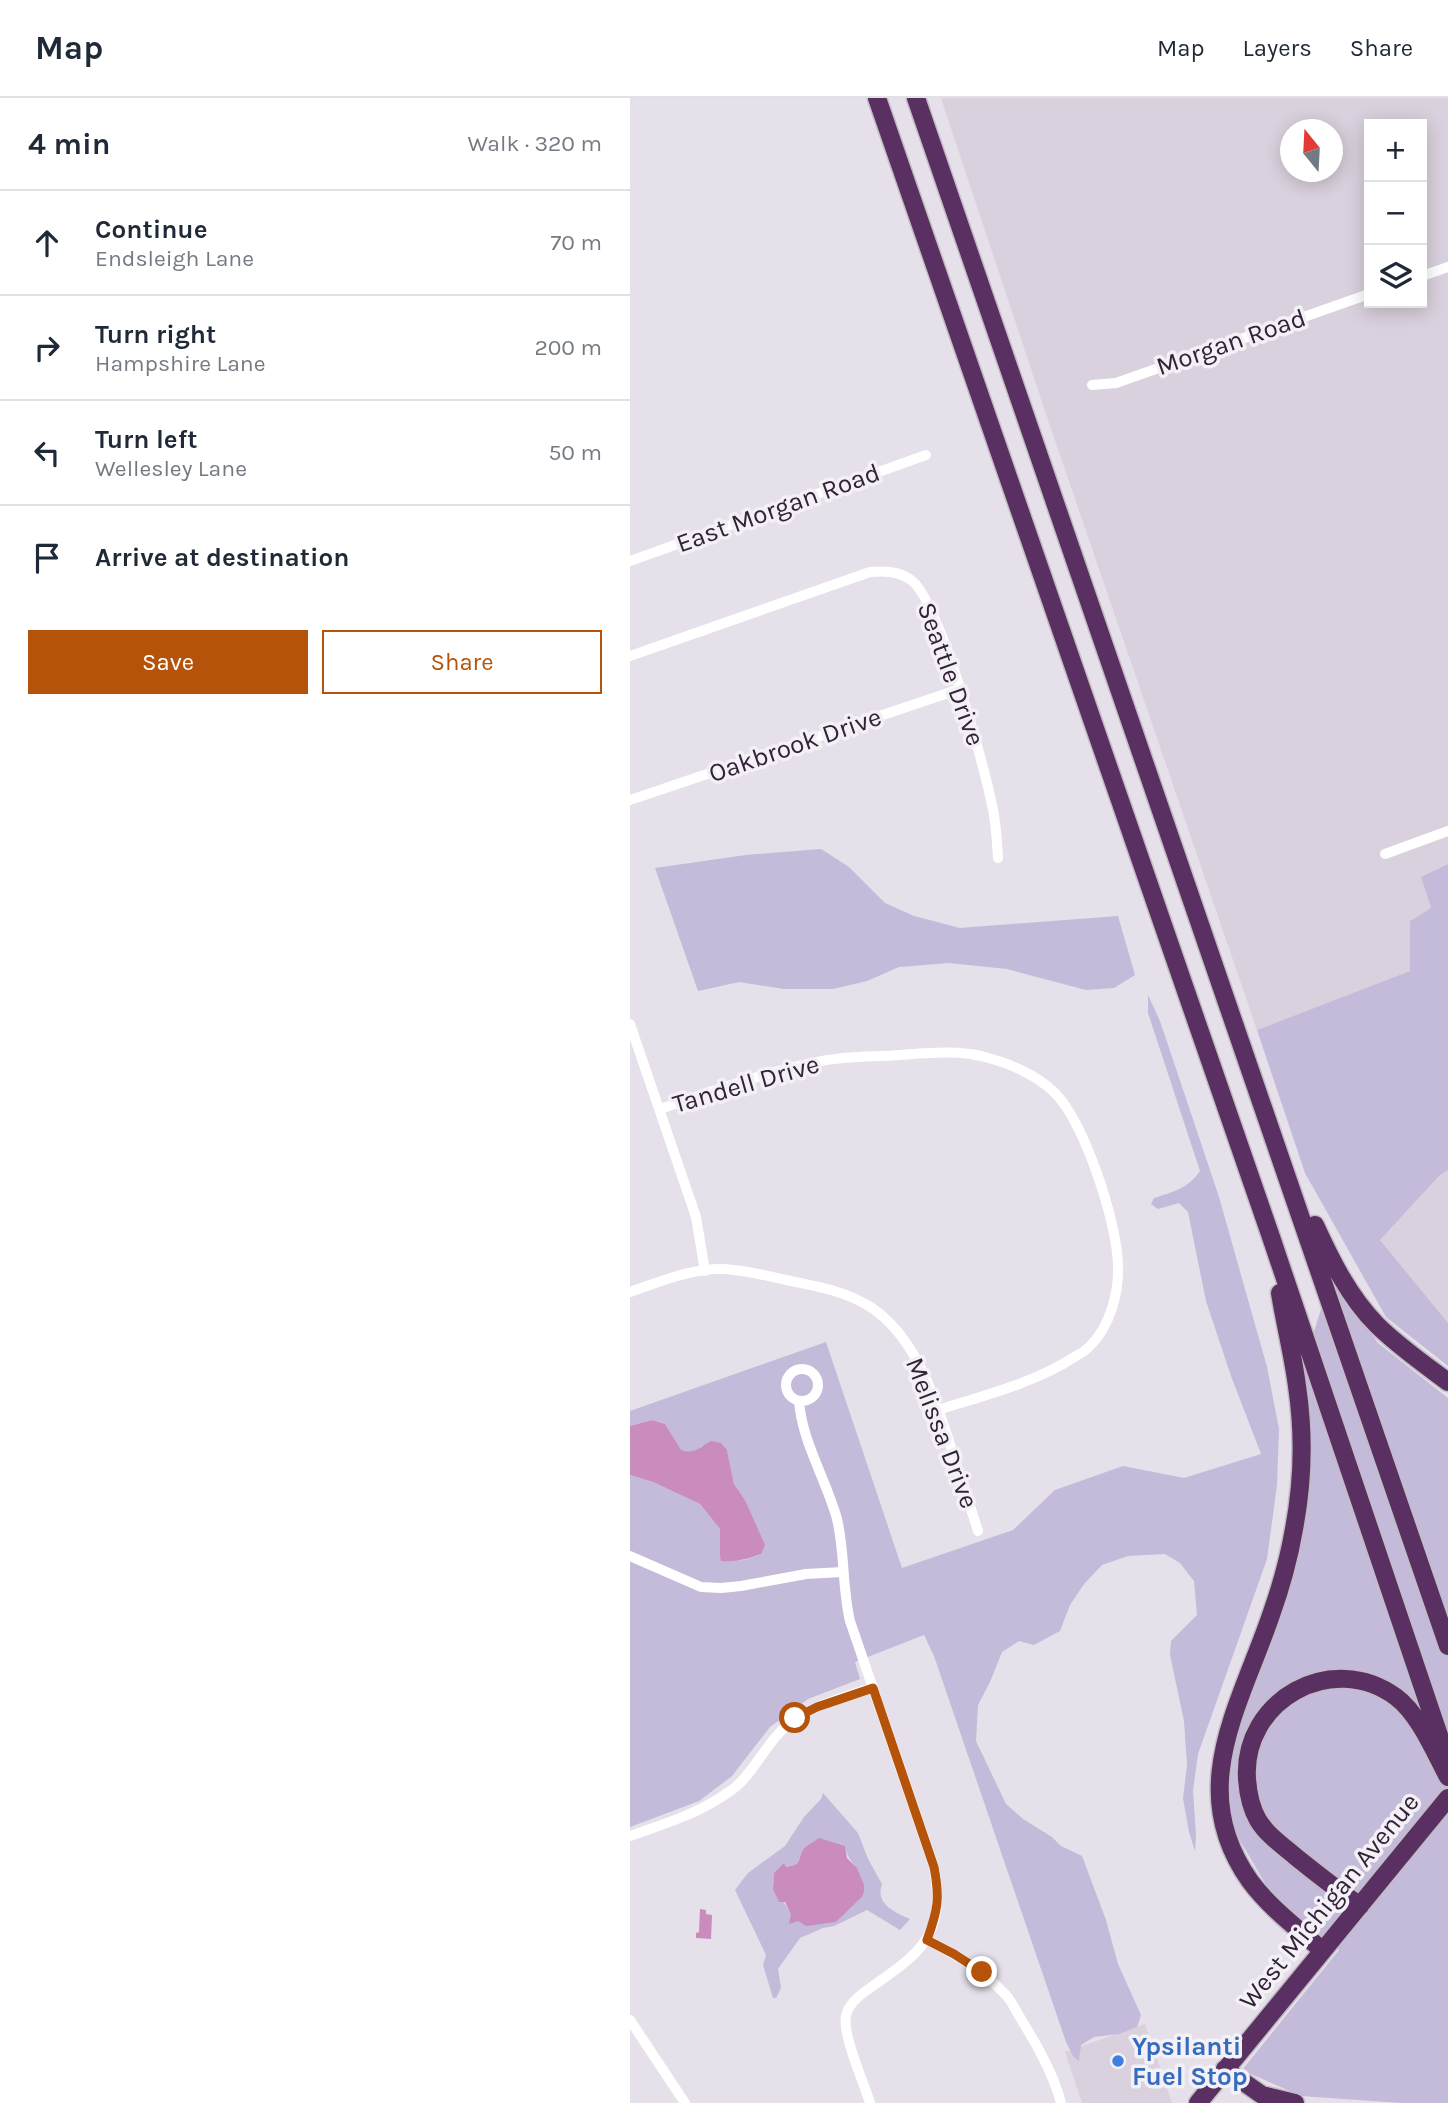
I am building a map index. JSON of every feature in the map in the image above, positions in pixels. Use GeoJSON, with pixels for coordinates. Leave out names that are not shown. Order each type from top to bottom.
{"type":"FeatureCollection","features":[{"type":"Feature","properties":{"kind":"highway"},"geometry":{"type":"LineString","coordinates":[[866,98],[894,170],[918,216]]}},
{"type":"Feature","properties":{"kind":"highway"},"geometry":{"type":"LineString","coordinates":[[877,98],[1448,1762]]}},
{"type":"Feature","properties":{"kind":"highway"},"geometry":{"type":"LineString","coordinates":[[916,98],[1448,1646]]}},
{"type":"Feature","properties":{"kind":"highway"},"geometry":{"type":"LineString","coordinates":[[1270,1126],[1321,1239],[1353,1295],[1375,1323],[1400,1346],[1448,1382]]}},
{"type":"Feature","properties":{"kind":"highway"},"geometry":{"type":"LineString","coordinates":[[1270,1237],[1297,1385],[1301,1441],[1299,1498],[1287,1563],[1271,1615],[1227,1734],[1220,1767],[1219,1794],[1227,1837],[1243,1870],[1268,1902],[1322,1950]]}},
{"type":"Feature","properties":{"kind":"highway"},"geometry":{"type":"LineString","coordinates":[[1360,1906],[1274,1839],[1259,1821],[1252,1807],[1246,1769],[1250,1748],[1267,1713],[1297,1690],[1318,1682],[1358,1680],[1377,1686],[1398,1698],[1419,1723],[1448,1777]]}},
{"type":"Feature","properties":{"kind":"highway","name":"West Michigan Avenue"},"geometry":{"type":"LineString","coordinates":[[1198,2103],[1447,1799]]}},
{"type":"Feature","properties":{"kind":"highway"},"geometry":{"type":"LineString","coordinates":[[1225,2069],[1262,2095],[1295,2103]]}},
{"type":"Feature","properties":{"kind":"street"},"geometry":{"type":"LineString","coordinates":[[1427,274],[1448,267]]}},
{"type":"Feature","properties":{"kind":"street","name":"Morgan Road"},"geometry":{"type":"LineString","coordinates":[[1093,385],[1116,383],[1364,296]]}},
{"type":"Feature","properties":{"kind":"street","name":"East Morgan Road"},"geometry":{"type":"LineString","coordinates":[[630,561],[926,455]]}},
{"type":"Feature","properties":{"kind":"street","name":"Seattle Drive"},"geometry":{"type":"LineString","coordinates":[[630,656],[870,572],[883,571],[904,576],[920,589],[933,614],[960,689],[984,769],[997,832],[998,858]]}},
{"type":"Feature","properties":{"kind":"street","name":"Oakbrook Drive"},"geometry":{"type":"LineString","coordinates":[[630,800],[960,689]]}},
{"type":"Feature","properties":{"kind":"street"},"geometry":{"type":"LineString","coordinates":[[1385,854],[1448,831]]}},
{"type":"Feature","properties":{"kind":"street"},"geometry":{"type":"LineString","coordinates":[[630,1024],[696,1217],[705,1271]]}},
{"type":"Feature","properties":{"kind":"street","name":"Tandell Drive"},"geometry":{"type":"LineString","coordinates":[[660,1109],[751,1078],[824,1060],[936,1052],[984,1056],[1027,1073],[1055,1093],[1079,1126],[1110,1220],[1118,1264],[1115,1296],[1105,1324],[1089,1348],[1060,1366],[1034,1378],[938,1410]]}},
{"type":"Feature","properties":{"kind":"street","name":"Melissa Drive"},"geometry":{"type":"LineString","coordinates":[[630,1292],[671,1278],[732,1269],[843,1293],[873,1309],[905,1339],[922,1370],[978,1531]]}},
{"type":"Feature","properties":{"kind":"street"},"geometry":{"type":"LineString","coordinates":[[799,1401],[800,1421],[836,1518],[850,1621],[934,1867],[938,1889],[937,1912],[927,1940],[919,1952],[861,1994],[846,2015],[846,2032],[870,2103]]}},
{"type":"Feature","properties":{"kind":"street"},"geometry":{"type":"LineString","coordinates":[[630,1556],[701,1587],[741,1586],[806,1574],[843,1572]]}},
{"type":"Feature","properties":{"kind":"street"},"geometry":{"type":"LineString","coordinates":[[630,1836],[710,1806],[736,1788],[781,1730],[795,1718],[817,1707],[873,1688]]}},
{"type":"Feature","properties":{"kind":"street"},"geometry":{"type":"LineString","coordinates":[[927,1940],[982,1972],[1006,1994],[1034,2040],[1058,2090],[1061,2103]]}},
{"type":"Feature","properties":{"kind":"street"},"geometry":{"type":"LineString","coordinates":[[630,2020],[685,2103]]}},
{"type":"Feature","properties":{"kind":"shaded area"},"geometry":{"type":"Polygon","coordinates":[[[941,98],[1448,98],[1448,864],[1421,877],[1431,908],[1410,921],[1410,971],[1257,1030],[941,98]]]}},
{"type":"Feature","properties":{"kind":"shaded area"},"geometry":{"type":"Polygon","coordinates":[[[821,849],[849,867],[885,903],[914,916],[960,928],[1118,916],[1135,975],[1114,988],[1086,990],[1007,969],[949,963],[899,967],[867,981],[833,989],[784,989],[739,982],[698,991],[655,868],[746,855],[821,849]]]}},
{"type":"Feature","properties":{"kind":"shaded area"},"geometry":{"type":"Polygon","coordinates":[[[1448,864],[1448,1170],[1440,1175],[1380,1240],[1448,1323],[1448,1366],[1386,1317],[1305,1173],[1257,1030],[1410,971],[1410,921],[1431,908],[1421,877],[1448,864]]]}},
{"type":"Feature","properties":{"kind":"shaded area"},"geometry":{"type":"Polygon","coordinates":[[[1148,995],[1160,1021],[1219,1197],[1267,1367],[1279,1429],[1277,1485],[1267,1559],[1198,1754],[1193,1791],[1195,1851],[1183,1798],[1187,1765],[1184,1721],[1170,1655],[1171,1641],[1197,1615],[1194,1581],[1180,1563],[1165,1554],[1128,1556],[1102,1565],[1084,1584],[1070,1605],[1060,1631],[1034,1645],[1019,1641],[1002,1652],[978,1705],[976,1741],[1006,1804],[1061,1846],[1082,1856],[1106,1920],[1118,1964],[1141,2015],[1137,2027],[1119,2034],[1094,2037],[1081,2045],[1079,2061],[1073,2056],[1066,2042],[934,1656],[924,1635],[855,1662],[860,1679],[808,1699],[770,1727],[732,1776],[699,1801],[630,1827],[630,1475],[653,1482],[700,1504],[720,1529],[720,1556],[740,1560],[761,1554],[745,1500],[734,1484],[727,1450],[702,1446],[692,1452],[681,1451],[665,1424],[652,1420],[630,1426],[630,1411],[826,1342],[902,1568],[1013,1530],[1055,1490],[1123,1466],[1184,1478],[1261,1454],[1206,1301],[1188,1212],[1179,1203],[1158,1209],[1151,1204],[1154,1198],[1186,1185],[1200,1171],[1148,1013],[1148,995]]]}},
{"type":"Feature","properties":{"kind":"shaded area"},"geometry":{"type":"Polygon","coordinates":[[[1448,1170],[1448,1323],[1380,1240],[1440,1175],[1448,1170]]]}},
{"type":"Feature","properties":{"kind":"shaded area"},"geometry":{"type":"Polygon","coordinates":[[[1331,1277],[1378,1343],[1448,1398],[1448,2103],[1402,2103],[1301,2096],[1242,2070],[1339,1950],[1272,1895],[1232,1827],[1228,1758],[1297,1554],[1311,1462],[1302,1370],[1331,1277]]]}},
{"type":"Feature","properties":{"kind":"shaded area"},"geometry":{"type":"Polygon","coordinates":[[[652,1420],[665,1424],[681,1450],[693,1451],[711,1441],[721,1443],[727,1450],[734,1484],[745,1500],[765,1545],[761,1554],[742,1560],[721,1561],[720,1529],[700,1504],[653,1482],[630,1475],[630,1426],[652,1420]]]}},
{"type":"Feature","properties":{"kind":"shaded area"},"geometry":{"type":"Polygon","coordinates":[[[823,1793],[858,1833],[882,1884],[881,1897],[884,1902],[892,1910],[910,1919],[900,1930],[867,1910],[800,1938],[778,1969],[781,1988],[776,1998],[773,1998],[763,1965],[766,1955],[735,1890],[748,1873],[785,1846],[804,1817],[821,1799],[823,1793]],[[819,1839],[804,1849],[796,1863],[786,1867],[784,1864],[774,1873],[773,1889],[798,1921],[836,1922],[862,1897],[858,1872],[845,1846],[819,1839]]]}},
{"type":"Feature","properties":{"kind":"shaded area"},"geometry":{"type":"Polygon","coordinates":[[[819,1838],[845,1846],[847,1858],[857,1868],[864,1885],[862,1897],[836,1922],[806,1926],[798,1921],[789,1924],[791,1914],[785,1902],[779,1902],[773,1889],[774,1873],[784,1863],[786,1867],[797,1863],[804,1848],[819,1838]]]}},
{"type":"Feature","properties":{"kind":"shaded area"},"geometry":{"type":"Polygon","coordinates":[[[700,1909],[712,1915],[711,1939],[696,1938],[696,1933],[699,1932],[700,1909]]]}},
{"type":"Feature","properties":{"kind":"shaded area"},"geometry":{"type":"Polygon","coordinates":[[[1145,2024],[1172,2103],[1082,2103],[1065,2052],[1145,2024]]]}},
{"type":"Feature","properties":{"kind":"place","name":"Ypsilanti Fuel Stop"},"geometry":{"type":"Point","coordinates":[1118,2061]}},
{"type":"Feature","properties":{"kind":"route"},"geometry":{"type":"LineString","coordinates":[[795,1718],[817,1707],[873,1688],[934,1867],[938,1889],[937,1912],[927,1940],[982,1972]]}}]}
